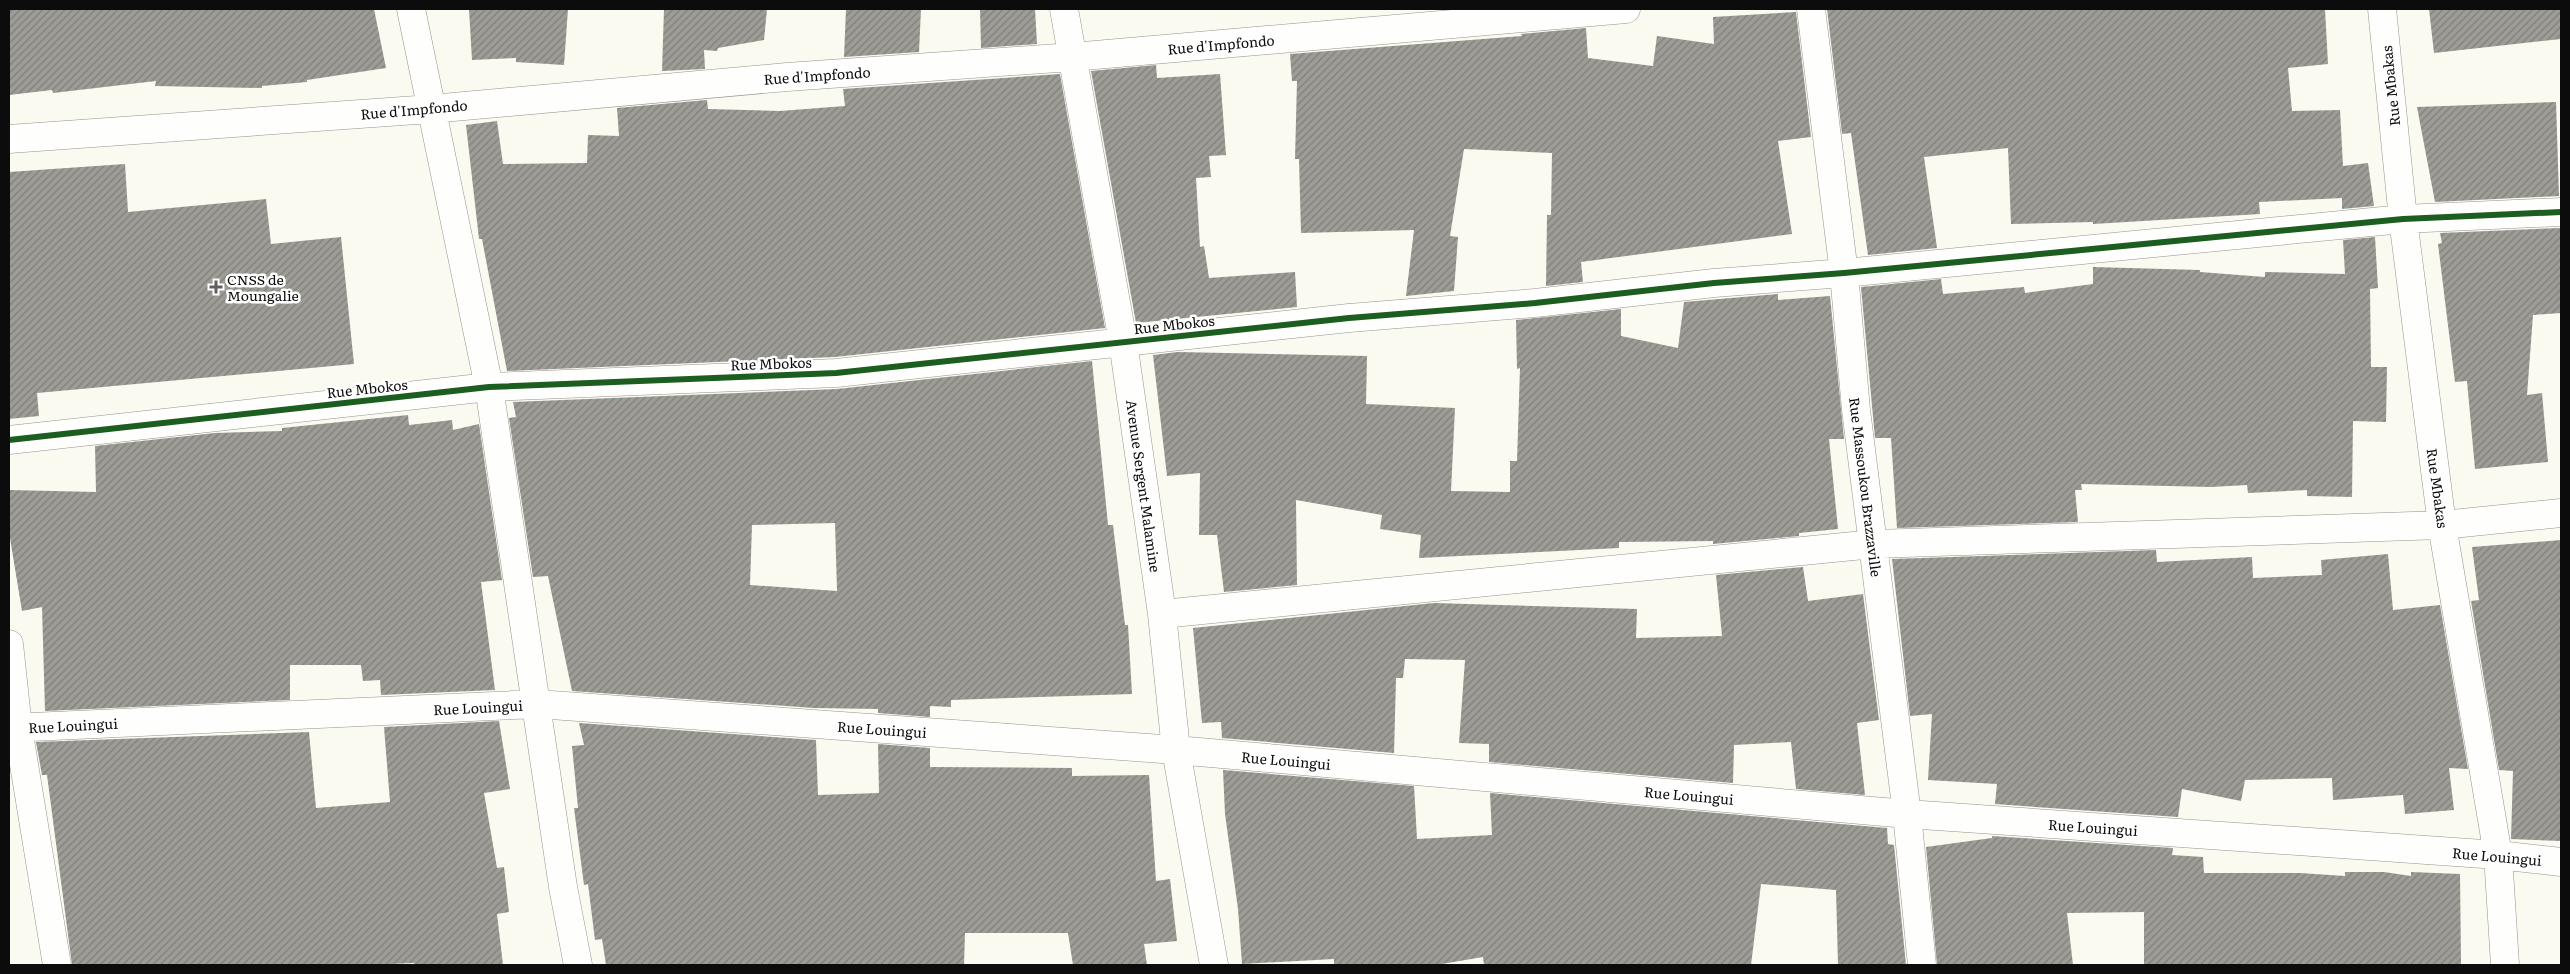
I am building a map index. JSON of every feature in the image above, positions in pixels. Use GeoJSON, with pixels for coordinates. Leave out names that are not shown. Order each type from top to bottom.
{"type":"FeatureCollection","features":[{"type":"Feature","properties":{"kind":"street"},"geometry":{"type":"LineString","coordinates":[[411,9],[489,387],[563,887],[578,965]]}},
{"type":"Feature","properties":{"kind":"street","name":"Avenue Sergent Malamine"},"geometry":{"type":"LineString","coordinates":[[1064,9],[1123,342],[1162,614],[1176,750],[1214,965]]}},
{"type":"Feature","properties":{"kind":"street","name":"Rue d'Impfondo"},"geometry":{"type":"LineString","coordinates":[[9,139],[431,108],[788,77],[1072,57],[1626,9]]}},
{"type":"Feature","properties":{"kind":"street","name":"Rue Massoukou Brazzaville"},"geometry":{"type":"LineString","coordinates":[[1811,9],[1844,273],[1856,410],[1907,814],[1922,965]]}},
{"type":"Feature","properties":{"kind":"street","name":"Rue Mbakas"},"geometry":{"type":"LineString","coordinates":[[2382,9],[2403,219],[2442,525],[2498,855],[2505,965]]}},
{"type":"Feature","properties":{"kind":"street","name":"Rue Mbokos"},"geometry":{"type":"LineString","coordinates":[[9,440],[489,387],[836,373],[1349,318],[1535,303],[1714,284],[2403,219],[2561,212]]}},
{"type":"Feature","properties":{"kind":"street"},"geometry":{"type":"LineString","coordinates":[[1162,614],[1874,544],[2442,525],[2561,513]]}},
{"type":"Feature","properties":{"kind":"street"},"geometry":{"type":"LineString","coordinates":[[9,644],[13,728],[57,965]]}},
{"type":"Feature","properties":{"kind":"street","name":"Rue Louingui"},"geometry":{"type":"LineString","coordinates":[[13,728],[537,704],[1176,750],[1907,814],[2498,855],[2561,862]]}},
{"type":"Feature","properties":{"kind":"building"},"geometry":{"type":"Polygon","coordinates":[[[9,9],[374,9],[386,68],[307,80],[307,82],[262,86],[262,88],[155,86],[156,81],[53,93],[52,90],[9,95],[9,9]]]}},
{"type":"Feature","properties":{"kind":"building"},"geometry":{"type":"Polygon","coordinates":[[[469,9],[568,9],[564,65],[516,62],[516,58],[472,60],[469,9]]]}},
{"type":"Feature","properties":{"kind":"building"},"geometry":{"type":"Polygon","coordinates":[[[664,9],[767,9],[764,40],[718,48],[717,51],[704,50],[705,69],[662,71],[664,9]]]}},
{"type":"Feature","properties":{"kind":"building"},"geometry":{"type":"Polygon","coordinates":[[[846,9],[921,9],[919,52],[844,57],[846,9]]]}},
{"type":"Feature","properties":{"kind":"building"},"geometry":{"type":"Polygon","coordinates":[[[980,9],[1035,9],[1037,44],[981,48],[980,9]]]}},
{"type":"Feature","properties":{"kind":"building"},"geometry":{"type":"Polygon","coordinates":[[[1827,9],[2325,9],[2328,64],[2288,68],[2292,111],[2340,110],[2343,166],[2368,163],[2374,206],[2342,209],[2342,198],[2259,202],[2260,214],[2093,224],[2093,222],[2011,224],[2008,148],[1924,157],[1937,248],[1868,255],[1851,133],[1842,134],[1827,9]]]}},
{"type":"Feature","properties":{"kind":"building"},"geometry":{"type":"Polygon","coordinates":[[[2429,9],[2561,9],[2561,39],[2434,53],[2429,9]]]}},
{"type":"Feature","properties":{"kind":"building"},"geometry":{"type":"Polygon","coordinates":[[[1796,12],[1811,137],[1778,141],[1792,234],[1581,262],[1583,282],[1546,286],[1547,215],[1551,215],[1552,153],[1464,149],[1450,236],[1458,237],[1454,291],[1406,296],[1414,230],[1301,233],[1299,159],[1295,159],[1297,81],[1292,81],[1290,54],[1522,36],[1521,34],[1586,28],[1588,58],[1653,66],[1657,36],[1714,44],[1713,17],[1796,12]]]}},
{"type":"Feature","properties":{"kind":"building"},"geometry":{"type":"Polygon","coordinates":[[[1156,65],[1157,78],[1220,74],[1226,155],[1209,156],[1211,177],[1196,178],[1200,247],[1204,246],[1209,278],[1295,272],[1297,307],[1136,323],[1091,71],[1156,65]]]}},
{"type":"Feature","properties":{"kind":"building"},"geometry":{"type":"Polygon","coordinates":[[[1060,74],[1105,328],[835,357],[507,371],[482,239],[479,239],[466,125],[497,121],[503,164],[587,163],[588,135],[619,136],[617,108],[707,100],[708,109],[780,111],[845,106],[843,89],[1060,74]]]}},
{"type":"Feature","properties":{"kind":"building"},"geometry":{"type":"Polygon","coordinates":[[[2556,102],[2559,196],[2435,202],[2417,107],[2556,102]]]}},
{"type":"Feature","properties":{"kind":"building"},"geometry":{"type":"Polygon","coordinates":[[[125,164],[128,212],[266,199],[271,244],[341,237],[354,364],[37,393],[39,416],[9,419],[9,172],[125,164]]]}},
{"type":"Feature","properties":{"kind":"building"},"geometry":{"type":"Polygon","coordinates":[[[2560,228],[2561,313],[2533,315],[2527,395],[2542,393],[2548,462],[2475,469],[2467,381],[2455,382],[2438,244],[2442,243],[2440,233],[2560,228]]]}},
{"type":"Feature","properties":{"kind":"building"},"geometry":{"type":"Polygon","coordinates":[[[2375,237],[2378,288],[2370,289],[2371,367],[2387,367],[2386,422],[2353,421],[2352,497],[2307,496],[2307,490],[2248,493],[2247,485],[2211,487],[2081,484],[2082,490],[2075,490],[2078,522],[1897,528],[1891,438],[1875,438],[1861,287],[1941,279],[1943,294],[2024,287],[2025,293],[2093,284],[2093,267],[2200,270],[2200,272],[2265,277],[2265,272],[2345,274],[2343,240],[2375,237]]]}},
{"type":"Feature","properties":{"kind":"building"},"geometry":{"type":"Polygon","coordinates":[[[1778,294],[1778,300],[1830,296],[1844,439],[1829,439],[1838,529],[1799,533],[1799,536],[1713,544],[1713,541],[1619,542],[1619,548],[1419,558],[1421,535],[1380,529],[1382,515],[1296,500],[1297,585],[1224,592],[1217,535],[1199,535],[1200,473],[1167,476],[1153,355],[1178,352],[1367,356],[1366,404],[1455,408],[1451,491],[1510,492],[1510,461],[1517,461],[1520,368],[1517,369],[1516,320],[1621,309],[1621,336],[1678,348],[1684,302],[1778,294]]]}},
{"type":"Feature","properties":{"kind":"building"},"geometry":{"type":"Polygon","coordinates":[[[1092,361],[1108,525],[1113,525],[1125,625],[1128,625],[1132,694],[951,700],[951,707],[930,706],[930,717],[878,713],[878,709],[814,708],[572,691],[548,576],[533,577],[509,418],[516,417],[513,402],[837,389],[1092,361]],[[835,523],[752,525],[750,585],[837,591],[835,523]]]}},
{"type":"Feature","properties":{"kind":"building"},"geometry":{"type":"Polygon","coordinates":[[[408,415],[409,425],[452,420],[453,430],[479,424],[502,580],[481,582],[495,690],[381,695],[380,680],[363,681],[361,665],[290,665],[290,700],[45,711],[42,607],[22,611],[9,532],[9,490],[96,492],[95,446],[215,433],[282,431],[282,428],[408,415]]]}},
{"type":"Feature","properties":{"kind":"building"},"geometry":{"type":"Polygon","coordinates":[[[2561,540],[2561,841],[2511,839],[2513,771],[2499,770],[2471,601],[2479,600],[2472,547],[2561,540]]]}},
{"type":"Feature","properties":{"kind":"building"},"geometry":{"type":"Polygon","coordinates":[[[2156,550],[2157,562],[2252,557],[2253,578],[2322,575],[2321,560],[2388,554],[2393,610],[2440,605],[2468,769],[2449,768],[2454,810],[2405,814],[2403,795],[2333,800],[2332,778],[2245,780],[2241,801],[2182,789],[2178,817],[1995,804],[1997,784],[1928,780],[1932,714],[1910,716],[1892,559],[2156,550]]]}},
{"type":"Feature","properties":{"kind":"building"},"geometry":{"type":"Polygon","coordinates":[[[1803,567],[1808,601],[1863,594],[1879,720],[1857,723],[1865,795],[1796,789],[1791,742],[1734,745],[1733,783],[1489,762],[1489,744],[1459,743],[1465,660],[1405,659],[1403,678],[1396,678],[1394,753],[1222,738],[1221,722],[1202,723],[1193,628],[1434,603],[1637,609],[1636,638],[1722,636],[1716,575],[1803,567]]]}},
{"type":"Feature","properties":{"kind":"building"},"geometry":{"type":"Polygon","coordinates":[[[499,721],[510,789],[484,793],[497,868],[504,867],[509,912],[497,914],[503,965],[415,965],[414,963],[367,965],[72,965],[47,775],[42,775],[36,742],[309,732],[316,808],[390,802],[384,727],[499,721]]]}},
{"type":"Feature","properties":{"kind":"building"},"geometry":{"type":"Polygon","coordinates":[[[579,723],[816,740],[818,795],[879,793],[878,744],[930,748],[930,767],[1072,768],[1072,776],[1149,775],[1156,881],[1170,879],[1177,941],[1144,944],[1147,965],[1073,965],[1068,933],[965,933],[964,965],[606,965],[602,939],[595,940],[588,884],[584,885],[574,808],[578,808],[572,746],[584,745],[579,723]]]}},
{"type":"Feature","properties":{"kind":"building"},"geometry":{"type":"Polygon","coordinates":[[[1223,770],[1414,786],[1417,839],[1492,835],[1490,793],[1887,828],[1888,844],[1894,845],[1906,965],[1838,965],[1836,890],[1761,884],[1751,965],[1484,965],[1483,957],[1436,965],[1334,965],[1334,959],[1242,964],[1238,909],[1225,814],[1223,770]]]}},
{"type":"Feature","properties":{"kind":"building"},"geometry":{"type":"Polygon","coordinates":[[[1992,836],[2173,848],[2172,855],[2203,857],[2204,873],[2300,873],[2345,876],[2345,872],[2384,872],[2411,876],[2411,872],[2460,874],[2461,965],[2144,965],[2144,912],[2067,913],[2073,965],[1937,965],[1926,847],[1992,838],[1992,836]]]}},
{"type":"Feature","properties":{"kind":"cycle path"},"geometry":{"type":"LineString","coordinates":[[9,440],[489,387],[836,373],[1349,318],[1535,303],[1714,283],[1844,273],[2403,219],[2561,212]]}},
{"type":"Feature","properties":{"kind":"place","name":"CNSS de Moungalie"},"geometry":{"type":"Point","coordinates":[216,287]}}]}
